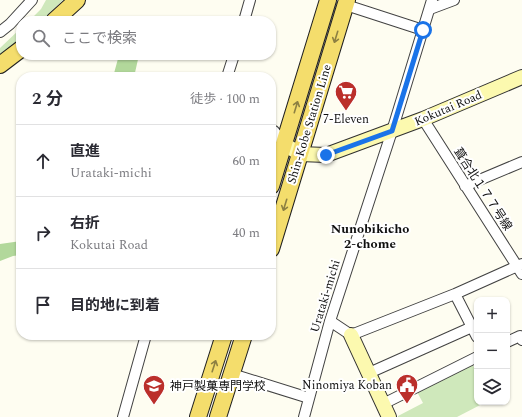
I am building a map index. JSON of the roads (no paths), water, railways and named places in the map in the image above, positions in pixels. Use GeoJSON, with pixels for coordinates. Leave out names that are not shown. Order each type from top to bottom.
{"type":"FeatureCollection","features":[{"type":"Feature","properties":{"kind":"main road"},"geometry":{"type":"LineString","coordinates":[[59,16],[77,0]]}},
{"type":"Feature","properties":{"kind":"main road","name":"Shin-Kobe Station Line"},"geometry":{"type":"LineString","coordinates":[[276,170],[328,0]]}},
{"type":"Feature","properties":{"kind":"main road","name":"Shin-Kobe Station Line"},"geometry":{"type":"LineString","coordinates":[[276,233],[346,3]]}},
{"type":"Feature","properties":{"kind":"main road"},"geometry":{"type":"LineString","coordinates":[[0,65],[16,53]]}},
{"type":"Feature","properties":{"kind":"main road"},"geometry":{"type":"LineString","coordinates":[[198,417],[222,340]]}},
{"type":"Feature","properties":{"kind":"main road"},"geometry":{"type":"LineString","coordinates":[[218,417],[242,340]]}},
{"type":"Feature","properties":{"kind":"street"},"geometry":{"type":"LineString","coordinates":[[17,16],[32,0]]}},
{"type":"Feature","properties":{"kind":"street"},"geometry":{"type":"LineString","coordinates":[[245,16],[250,0]]}},
{"type":"Feature","properties":{"kind":"street"},"geometry":{"type":"LineString","coordinates":[[431,5],[454,0]]}},
{"type":"Feature","properties":{"kind":"street"},"geometry":{"type":"LineString","coordinates":[[346,3],[423,30]]}},
{"type":"Feature","properties":{"kind":"street","name":"Urataki-michi"},"geometry":{"type":"LineString","coordinates":[[304,417],[330,322],[431,5]]}},
{"type":"Feature","properties":{"kind":"street"},"geometry":{"type":"LineString","coordinates":[[0,32],[16,17]]}},
{"type":"Feature","properties":{"kind":"street"},"geometry":{"type":"LineString","coordinates":[[229,72],[232,60]]}},
{"type":"Feature","properties":{"kind":"street","name":"Kokutai Road"},"geometry":{"type":"LineString","coordinates":[[284,144],[300,154],[326,155],[423,119],[522,77]]}},
{"type":"Feature","properties":{"kind":"street","name":"葺合北１７７号線"},"geometry":{"type":"LineString","coordinates":[[423,119],[465,186],[520,268]]}},
{"type":"Feature","properties":{"kind":"street"},"geometry":{"type":"LineString","coordinates":[[276,134],[284,144]]}},
{"type":"Feature","properties":{"kind":"street"},"geometry":{"type":"LineString","coordinates":[[465,186],[522,162]]}},
{"type":"Feature","properties":{"kind":"street"},"geometry":{"type":"LineString","coordinates":[[351,336],[520,268]]}},
{"type":"Feature","properties":{"kind":"street"},"geometry":{"type":"LineString","coordinates":[[455,294],[475,333]]}},
{"type":"Feature","properties":{"kind":"street"},"geometry":{"type":"LineString","coordinates":[[330,322],[351,336],[389,417]]}},
{"type":"Feature","properties":{"kind":"street"},"geometry":{"type":"LineString","coordinates":[[369,373],[472,327]]}},
{"type":"Feature","properties":{"kind":"street"},"geometry":{"type":"LineString","coordinates":[[510,341],[520,336],[522,340]]}},
{"type":"Feature","properties":{"kind":"street"},"geometry":{"type":"LineString","coordinates":[[123,417],[145,340]]}},
{"type":"Feature","properties":{"kind":"street"},"geometry":{"type":"LineString","coordinates":[[383,404],[474,358]]}},
{"type":"Feature","properties":{"kind":"street"},"geometry":{"type":"LineString","coordinates":[[232,374],[309,398]]}},
{"type":"Feature","properties":{"kind":"place","name":"7-Eleven"},"geometry":{"type":"Point","coordinates":[346,112]}},
{"type":"Feature","properties":{"kind":"place","name":"Ninomiya Koban"},"geometry":{"type":"Point","coordinates":[407,404]}},
{"type":"Feature","properties":{"kind":"place","name":"神戸製菓専門学校"},"geometry":{"type":"Point","coordinates":[154,406]}},
{"type":"Feature","properties":{"kind":"district","name":"Nunobikicho 2-chome"},"geometry":{"type":"Point","coordinates":[370,236]}}]}
